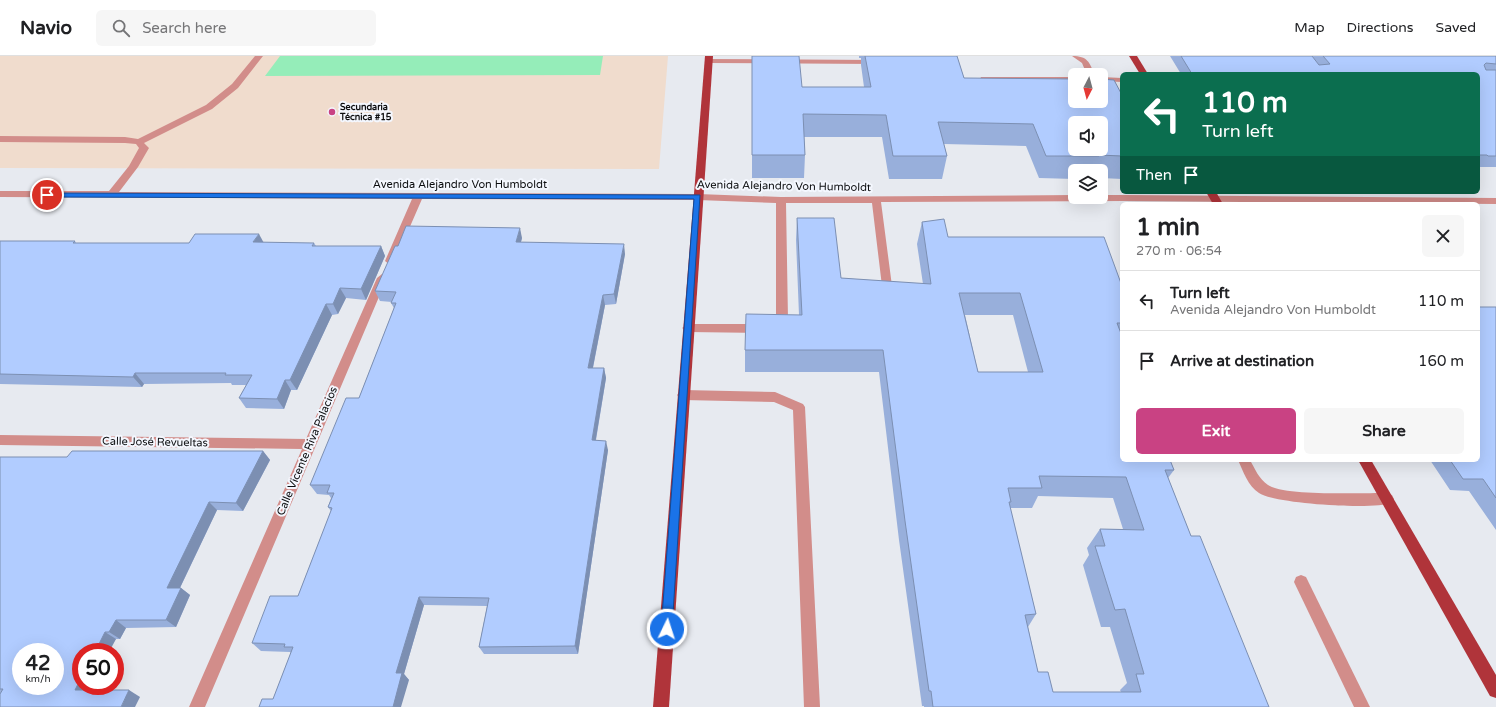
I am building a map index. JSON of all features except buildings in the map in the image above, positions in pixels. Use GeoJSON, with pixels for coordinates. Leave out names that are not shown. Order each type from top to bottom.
{"type":"FeatureCollection","features":[{"type":"Feature","properties":{"kind":"main road"},"geometry":{"type":"LineString","coordinates":[[1134,56],[1143,72]]}},
{"type":"Feature","properties":{"kind":"main road"},"geometry":{"type":"LineString","coordinates":[[661,707],[708,58]]}},
{"type":"Feature","properties":{"kind":"main road"},"geometry":{"type":"LineString","coordinates":[[1365,462],[1496,690]]}},
{"type":"Feature","properties":{"kind":"street"},"geometry":{"type":"LineString","coordinates":[[0,139],[125,140],[138,142],[209,107],[235,86],[259,56]]}},
{"type":"Feature","properties":{"kind":"street"},"geometry":{"type":"LineString","coordinates":[[1076,56],[1085,62],[1088,68]]}},
{"type":"Feature","properties":{"kind":"street"},"geometry":{"type":"LineString","coordinates":[[708,58],[888,62]]}},
{"type":"Feature","properties":{"kind":"street"},"geometry":{"type":"LineString","coordinates":[[984,78],[1068,79]]}},
{"type":"Feature","properties":{"kind":"street"},"geometry":{"type":"LineString","coordinates":[[1108,79],[1120,80]]}},
{"type":"Feature","properties":{"kind":"street"},"geometry":{"type":"LineString","coordinates":[[110,195],[133,167],[144,148],[138,142]]}},
{"type":"Feature","properties":{"kind":"street","name":"Avenida Alejandro Von Humboldt"},"geometry":{"type":"LineString","coordinates":[[0,194],[698,197],[781,200],[876,199],[1126,201],[1214,198],[1496,201]]}},
{"type":"Feature","properties":{"kind":"street","name":"Calle Vicente Riva Palacios"},"geometry":{"type":"LineString","coordinates":[[197,707],[418,196]]}},
{"type":"Feature","properties":{"kind":"street"},"geometry":{"type":"LineString","coordinates":[[876,199],[887,286]]}},
{"type":"Feature","properties":{"kind":"street"},"geometry":{"type":"LineString","coordinates":[[688,328],[766,329],[778,328],[781,324],[781,200]]}},
{"type":"Feature","properties":{"kind":"street"},"geometry":{"type":"LineString","coordinates":[[683,395],[775,397],[799,407],[812,707]]}},
{"type":"Feature","properties":{"kind":"street","name":"Calle José Revueltas"},"geometry":{"type":"LineString","coordinates":[[0,440],[310,444]]}},
{"type":"Feature","properties":{"kind":"street"},"geometry":{"type":"LineString","coordinates":[[1245,462],[1254,480],[1265,491],[1279,495],[1387,500]]}},
{"type":"Feature","properties":{"kind":"street"},"geometry":{"type":"LineString","coordinates":[[1301,582],[1362,707]]}},
{"type":"Feature","properties":{"kind":"shaded area","name":"Secundaria Técnica #15"},"geometry":{"type":"Polygon","coordinates":[[[0,56],[668,56],[659,169],[0,168],[0,56]]]}},
{"type":"Feature","properties":{"kind":"green space"},"geometry":{"type":"Polygon","coordinates":[[[280,56],[603,56],[600,75],[265,76],[280,56]]]}},
{"type":"Feature","properties":{"kind":"place","name":"Secundaria Técnica #15"},"geometry":{"type":"Point","coordinates":[332,112]}},
{"type":"Feature","properties":{"kind":"route"},"geometry":{"type":"LineString","coordinates":[[47,195],[698,197],[667,629]]}}]}
